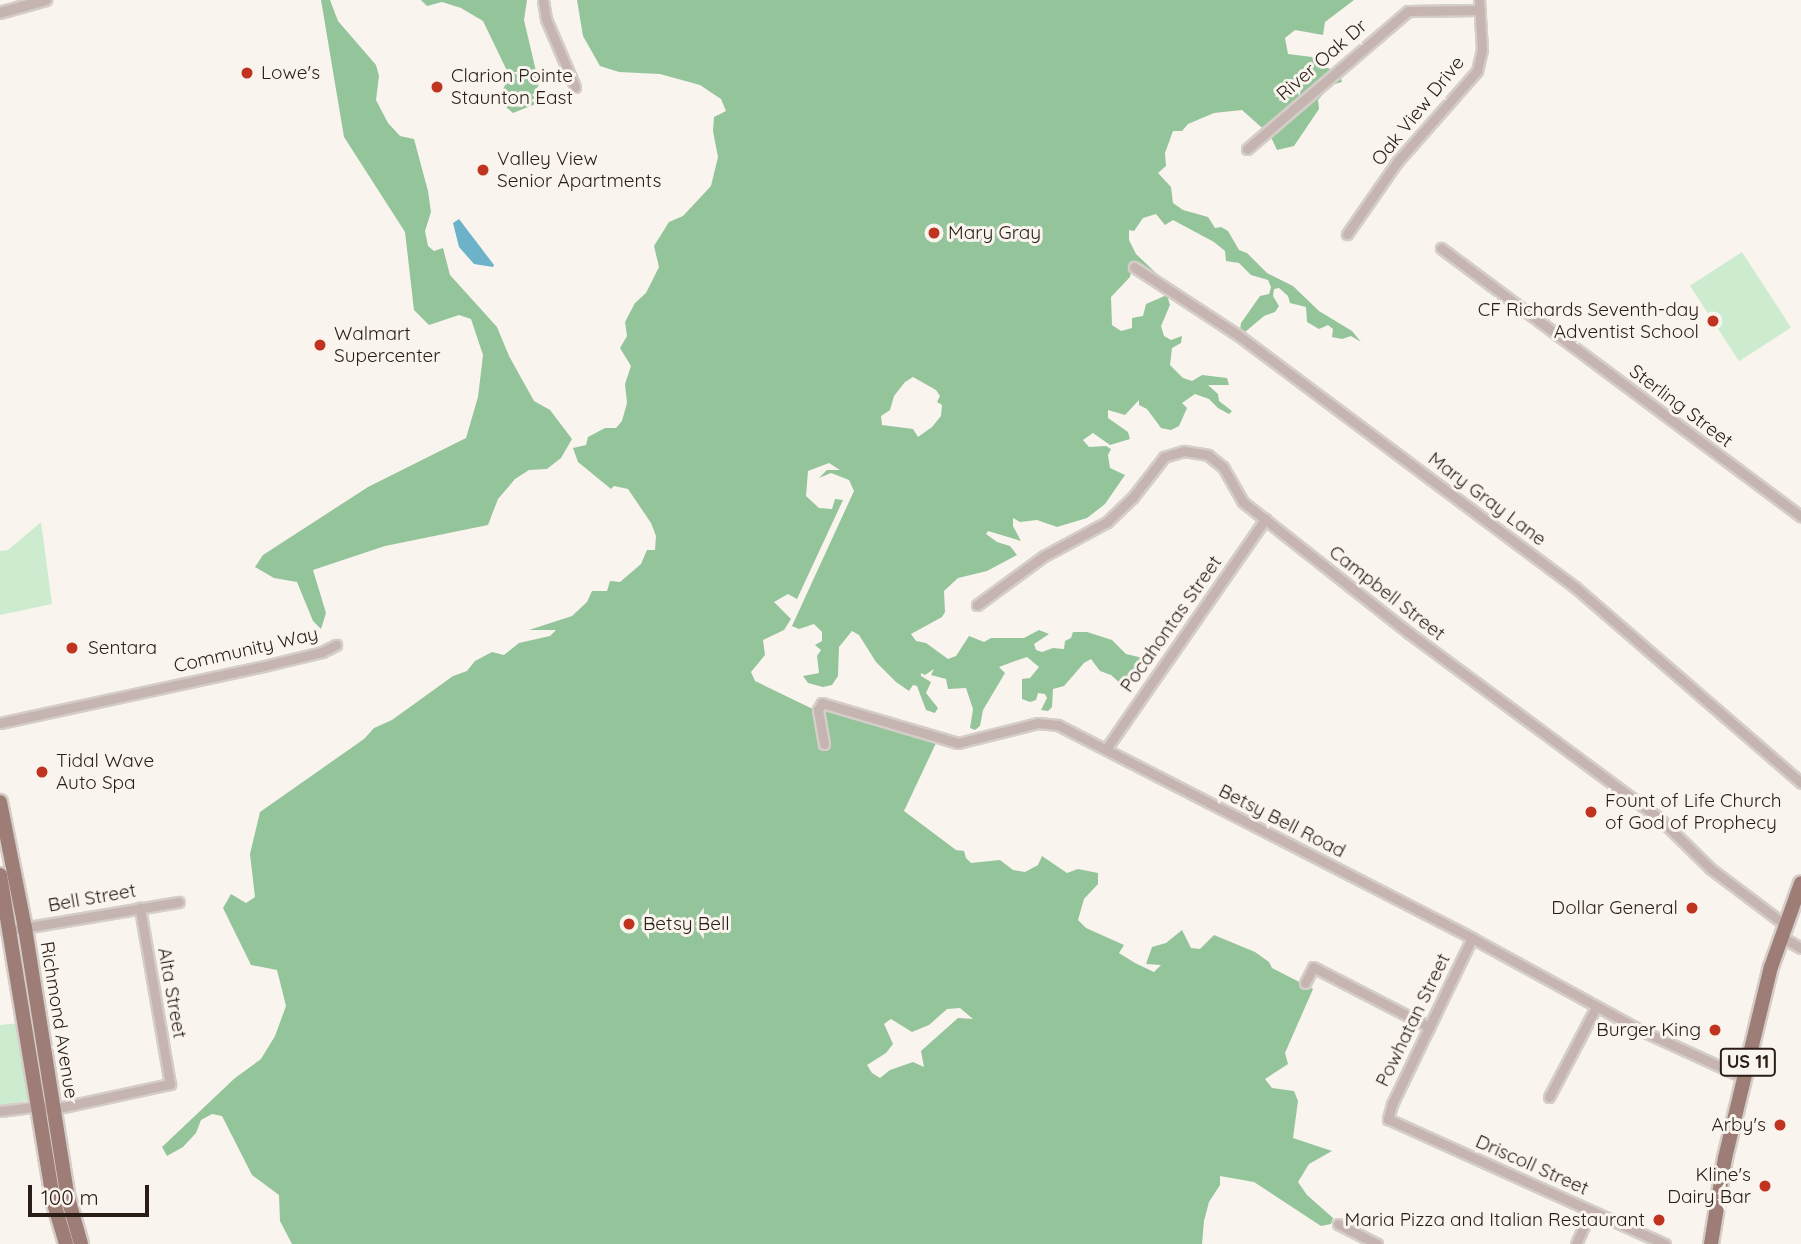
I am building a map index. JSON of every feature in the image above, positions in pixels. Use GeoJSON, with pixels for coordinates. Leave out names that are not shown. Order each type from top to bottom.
{"type":"FeatureCollection","features":[{"type":"Feature","properties":{"kind":"main road","name":"Richmond Avenue"},"geometry":{"type":"LineString","coordinates":[[0,802],[18,929],[38,1106],[53,1200],[66,1244]]}},
{"type":"Feature","properties":{"kind":"main road","name":"Richmond Avenue"},"geometry":{"type":"LineString","coordinates":[[0,875],[18,929],[54,1109],[68,1198],[82,1244]]}},
{"type":"Feature","properties":{"kind":"main road","name":"US 11"},"geometry":{"type":"LineString","coordinates":[[1711,1244],[1717,1197],[1745,1078],[1782,930],[1801,883]]}},
{"type":"Feature","properties":{"kind":"street"},"geometry":{"type":"LineString","coordinates":[[0,13],[46,0]]}},
{"type":"Feature","properties":{"kind":"street"},"geometry":{"type":"LineString","coordinates":[[543,0],[546,19],[575,87]]}},
{"type":"Feature","properties":{"kind":"street","name":"River Oak Dr"},"geometry":{"type":"LineString","coordinates":[[1247,149],[1408,11],[1478,5]]}},
{"type":"Feature","properties":{"kind":"street","name":"Oak View Drive"},"geometry":{"type":"LineString","coordinates":[[1347,234],[1397,162],[1477,71],[1482,50],[1478,5]]}},
{"type":"Feature","properties":{"kind":"street","name":"Sterling Street"},"geometry":{"type":"LineString","coordinates":[[1441,248],[1801,516]]}},
{"type":"Feature","properties":{"kind":"street","name":"Mary Gray Lane"},"geometry":{"type":"LineString","coordinates":[[1134,267],[1238,335],[1575,587],[1801,783]]}},
{"type":"Feature","properties":{"kind":"street","name":"Campbell Street"},"geometry":{"type":"LineString","coordinates":[[977,605],[1044,556],[1107,522],[1133,497],[1157,463],[1176,452],[1194,451],[1214,458],[1226,472],[1238,498],[1409,633],[1658,817],[1711,869],[1801,948]]}},
{"type":"Feature","properties":{"kind":"street","name":"Pocahontas Street"},"geometry":{"type":"LineString","coordinates":[[1106,749],[1265,519]]}},
{"type":"Feature","properties":{"kind":"street","name":"Community Way"},"geometry":{"type":"LineString","coordinates":[[0,723],[272,664],[322,652],[336,645]]}},
{"type":"Feature","properties":{"kind":"street","name":"Betsy Bell Road"},"geometry":{"type":"LineString","coordinates":[[824,744],[818,710],[826,703],[958,743],[1038,723],[1058,725],[1472,938],[1596,1007],[1745,1078]]}},
{"type":"Feature","properties":{"kind":"street","name":"Bell Street"},"geometry":{"type":"LineString","coordinates":[[18,929],[179,902]]}},
{"type":"Feature","properties":{"kind":"street","name":"Alta Street"},"geometry":{"type":"LineString","coordinates":[[54,1109],[170,1084],[140,908]]}},
{"type":"Feature","properties":{"kind":"street","name":"Powhatan Street"},"geometry":{"type":"LineString","coordinates":[[1388,1117],[1472,938]]}},
{"type":"Feature","properties":{"kind":"street"},"geometry":{"type":"LineString","coordinates":[[1305,983],[1313,967],[1429,1027]]}},
{"type":"Feature","properties":{"kind":"street"},"geometry":{"type":"LineString","coordinates":[[1549,1097],[1596,1007]]}},
{"type":"Feature","properties":{"kind":"street"},"geometry":{"type":"LineString","coordinates":[[0,1111],[38,1106],[54,1109]]}},
{"type":"Feature","properties":{"kind":"street","name":"Driscoll Street"},"geometry":{"type":"LineString","coordinates":[[1388,1117],[1395,1125],[1665,1244]]}},
{"type":"Feature","properties":{"kind":"street"},"geometry":{"type":"LineString","coordinates":[[1576,1244],[1591,1211]]}},
{"type":"Feature","properties":{"kind":"street"},"geometry":{"type":"LineString","coordinates":[[1338,1224],[1377,1244]]}},
{"type":"Feature","properties":{"kind":"green space"},"geometry":{"type":"Polygon","coordinates":[[[321,0],[330,0],[338,21],[376,65],[379,76],[376,100],[388,123],[400,136],[414,139],[431,212],[425,231],[428,246],[434,251],[443,248],[450,275],[497,327],[509,356],[534,401],[550,410],[572,439],[561,458],[547,469],[529,470],[515,479],[498,499],[488,525],[385,546],[313,570],[326,613],[321,629],[313,621],[297,582],[274,578],[255,567],[263,555],[368,487],[466,438],[478,397],[483,355],[471,319],[459,315],[429,325],[414,310],[405,232],[344,137],[321,0]]]}},
{"type":"Feature","properties":{"kind":"green space"},"geometry":{"type":"Polygon","coordinates":[[[421,0],[527,0],[524,20],[543,101],[513,113],[497,99],[510,77],[483,21],[461,8],[442,2],[427,6],[421,0]]]}},
{"type":"Feature","properties":{"kind":"green space"},"geometry":{"type":"Polygon","coordinates":[[[577,0],[1354,0],[1325,22],[1323,35],[1295,30],[1285,38],[1288,54],[1312,57],[1322,66],[1339,72],[1342,82],[1331,85],[1318,100],[1319,109],[1294,146],[1277,150],[1270,135],[1242,110],[1214,113],[1188,124],[1182,131],[1173,131],[1165,153],[1166,166],[1158,173],[1171,187],[1173,203],[1183,210],[1208,217],[1215,228],[1221,227],[1228,231],[1239,250],[1247,253],[1267,273],[1293,286],[1319,311],[1352,331],[1361,342],[1351,336],[1342,339],[1332,337],[1333,329],[1328,325],[1319,329],[1307,322],[1306,307],[1290,303],[1288,296],[1279,288],[1274,289],[1273,296],[1279,306],[1275,312],[1264,316],[1245,332],[1240,330],[1241,323],[1260,296],[1269,294],[1271,287],[1268,280],[1251,275],[1239,263],[1226,261],[1225,251],[1214,242],[1173,220],[1165,225],[1156,214],[1143,218],[1134,231],[1129,230],[1129,240],[1136,254],[1156,273],[1152,275],[1132,266],[1130,277],[1111,297],[1112,325],[1121,331],[1132,328],[1132,318],[1143,316],[1146,304],[1167,295],[1170,305],[1161,326],[1164,336],[1171,340],[1182,336],[1181,343],[1172,348],[1170,365],[1183,378],[1192,381],[1202,375],[1227,378],[1229,385],[1208,385],[1218,394],[1219,401],[1232,411],[1229,414],[1209,399],[1195,394],[1182,403],[1187,408],[1179,426],[1171,430],[1161,428],[1147,409],[1139,405],[1139,400],[1125,415],[1108,410],[1108,418],[1128,432],[1130,439],[1110,445],[1093,433],[1083,440],[1089,447],[1106,446],[1111,449],[1108,455],[1110,468],[1125,475],[1105,504],[1087,518],[1057,527],[1037,520],[1020,522],[1013,518],[1013,526],[1021,541],[988,531],[986,534],[997,542],[1010,546],[1017,555],[987,571],[958,578],[944,591],[945,612],[942,617],[911,634],[916,641],[926,643],[948,659],[956,656],[969,636],[984,642],[991,638],[1024,638],[1039,630],[1049,634],[1034,644],[1036,650],[1042,652],[1053,648],[1064,649],[1065,641],[1071,638],[1073,632],[1087,632],[1112,640],[1126,654],[1143,658],[1131,683],[1121,684],[1111,675],[1100,671],[1091,659],[1084,663],[1064,686],[1053,689],[1052,707],[1048,711],[1041,710],[1047,698],[1045,694],[1038,693],[1036,700],[1030,702],[1022,699],[1022,679],[1030,678],[1039,667],[1027,657],[999,667],[1005,673],[983,710],[980,726],[975,730],[970,728],[973,709],[966,688],[948,689],[946,679],[931,675],[934,669],[925,675],[921,673],[921,676],[931,682],[926,693],[938,708],[935,713],[926,710],[917,686],[913,685],[909,691],[896,682],[876,662],[859,635],[852,631],[839,647],[838,676],[832,685],[823,687],[808,683],[803,676],[819,673],[817,656],[821,650],[815,645],[822,641],[822,632],[814,624],[799,629],[792,626],[854,491],[849,480],[831,473],[819,478],[827,470],[840,470],[829,463],[808,471],[806,496],[819,508],[832,509],[835,499],[843,500],[797,599],[788,594],[774,602],[791,619],[784,630],[763,640],[765,655],[751,672],[755,681],[817,711],[826,709],[937,741],[904,811],[956,850],[964,851],[971,863],[1000,860],[1013,870],[1025,872],[1038,865],[1042,856],[1067,873],[1078,869],[1098,873],[1098,884],[1084,899],[1078,920],[1086,928],[1124,945],[1119,953],[1135,963],[1154,972],[1161,965],[1146,964],[1152,947],[1166,943],[1182,930],[1191,948],[1200,949],[1214,935],[1255,952],[1269,962],[1272,968],[1313,989],[1285,1053],[1288,1064],[1265,1079],[1272,1088],[1294,1091],[1298,1101],[1293,1138],[1332,1151],[1309,1164],[1298,1182],[1307,1195],[1333,1218],[1331,1224],[1321,1226],[1254,1182],[1220,1176],[1220,1185],[1209,1202],[1202,1244],[292,1244],[280,1221],[279,1195],[252,1175],[222,1116],[212,1114],[201,1120],[196,1133],[183,1147],[167,1156],[162,1147],[235,1078],[261,1059],[275,1036],[286,1006],[277,970],[251,965],[223,908],[231,894],[246,903],[255,897],[250,854],[260,812],[364,739],[374,728],[392,720],[453,676],[467,671],[475,661],[492,652],[504,655],[519,643],[550,636],[556,630],[529,630],[572,616],[587,602],[592,591],[607,591],[610,581],[620,582],[641,564],[647,550],[655,550],[656,536],[651,523],[628,489],[614,486],[611,489],[578,462],[573,448],[586,445],[588,437],[605,428],[616,428],[622,421],[627,403],[625,384],[631,366],[620,348],[627,336],[625,322],[635,303],[646,293],[659,267],[654,246],[669,222],[683,216],[711,186],[718,157],[713,131],[714,117],[726,111],[721,99],[700,85],[660,74],[619,72],[600,66],[583,36],[577,0]],[[913,377],[905,382],[894,396],[890,410],[881,416],[882,425],[913,429],[918,437],[941,416],[942,405],[937,402],[940,396],[936,390],[913,377]],[[960,1008],[947,1009],[929,1025],[912,1032],[891,1019],[884,1024],[893,1044],[886,1053],[867,1065],[872,1073],[880,1078],[890,1070],[913,1062],[924,1067],[921,1051],[958,1018],[973,1019],[960,1008]]]}},
{"type":"Feature","properties":{"kind":"green space"},"geometry":{"type":"Polygon","coordinates":[[[1742,252],[1791,327],[1739,361],[1690,286],[1742,252]]]}},
{"type":"Feature","properties":{"kind":"green space"},"geometry":{"type":"Polygon","coordinates":[[[41,522],[52,604],[0,615],[0,551],[8,550],[41,522]]]}},
{"type":"Feature","properties":{"kind":"green space"},"geometry":{"type":"Polygon","coordinates":[[[19,1023],[30,1100],[0,1106],[0,1025],[19,1023]]]}},
{"type":"Feature","properties":{"kind":"water"},"geometry":{"type":"Polygon","coordinates":[[[459,219],[493,267],[474,264],[459,247],[453,223],[459,219]]]}},
{"type":"Feature","properties":{"kind":"place","name":"Lowe's"},"geometry":{"type":"Point","coordinates":[247,73]}},
{"type":"Feature","properties":{"kind":"place","name":"Clarion Pointe Staunton East"},"geometry":{"type":"Point","coordinates":[437,87]}},
{"type":"Feature","properties":{"kind":"place","name":"Valley View Senior Apartments"},"geometry":{"type":"Point","coordinates":[483,170]}},
{"type":"Feature","properties":{"kind":"place","name":"Mary Gray"},"geometry":{"type":"Point","coordinates":[934,233]}},
{"type":"Feature","properties":{"kind":"place","name":"CF Richards Seventh-day Adventist School"},"geometry":{"type":"Point","coordinates":[1713,321]}},
{"type":"Feature","properties":{"kind":"place","name":"Walmart Supercenter"},"geometry":{"type":"Point","coordinates":[320,345]}},
{"type":"Feature","properties":{"kind":"place","name":"Sentara"},"geometry":{"type":"Point","coordinates":[72,648]}},
{"type":"Feature","properties":{"kind":"place","name":"Tidal Wave Auto Spa"},"geometry":{"type":"Point","coordinates":[42,772]}},
{"type":"Feature","properties":{"kind":"place","name":"Fount of Life Church of God of Prophecy"},"geometry":{"type":"Point","coordinates":[1591,812]}},
{"type":"Feature","properties":{"kind":"place","name":"Dollar General"},"geometry":{"type":"Point","coordinates":[1692,908]}},
{"type":"Feature","properties":{"kind":"place","name":"Betsy Bell"},"geometry":{"type":"Point","coordinates":[629,924]}},
{"type":"Feature","properties":{"kind":"place","name":"Burger King"},"geometry":{"type":"Point","coordinates":[1715,1030]}},
{"type":"Feature","properties":{"kind":"place","name":"Arby's"},"geometry":{"type":"Point","coordinates":[1780,1125]}},
{"type":"Feature","properties":{"kind":"place","name":"Kline's Dairy Bar"},"geometry":{"type":"Point","coordinates":[1765,1186]}},
{"type":"Feature","properties":{"kind":"place","name":"Maria Pizza and Italian Restaurant"},"geometry":{"type":"Point","coordinates":[1659,1220]}}]}
